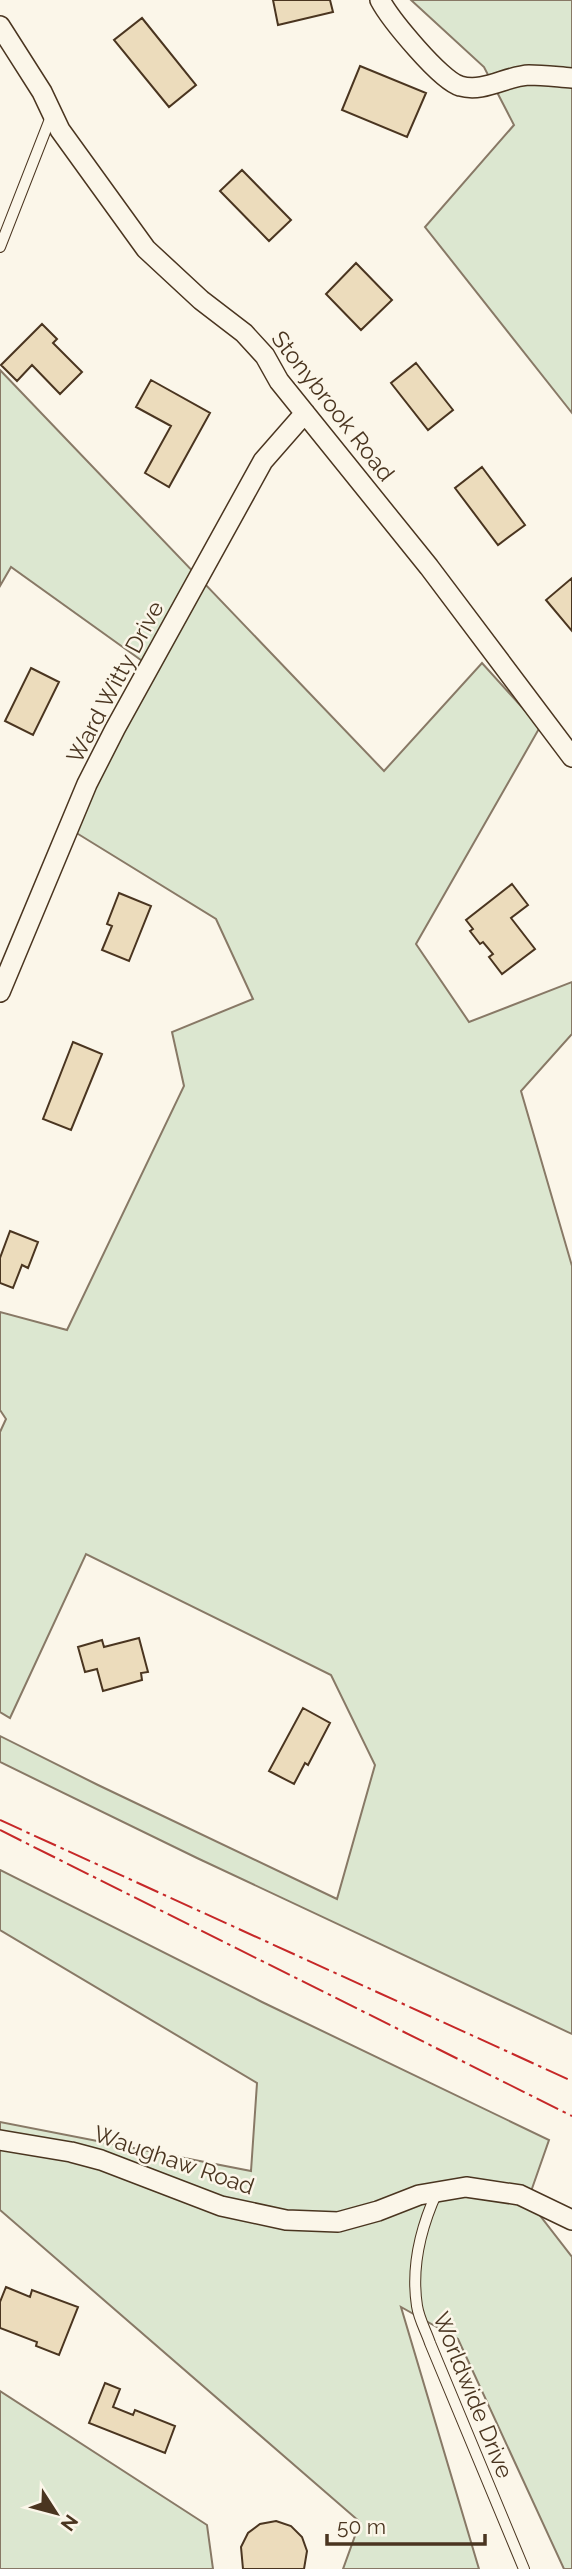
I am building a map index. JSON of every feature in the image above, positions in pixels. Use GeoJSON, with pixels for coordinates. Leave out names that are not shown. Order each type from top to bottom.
{"type":"FeatureCollection","features":[{"type":"Feature","properties":{"kind":"street"},"geometry":{"type":"LineString","coordinates":[[380,0],[388,14],[444,76],[459,86],[478,87],[527,75],[572,78]]}},
{"type":"Feature","properties":{"kind":"street","name":"Stonybrook Road"},"geometry":{"type":"LineString","coordinates":[[0,26],[42,92],[60,130],[145,249],[192,293],[244,333],[265,356],[279,381],[429,566],[572,757]]}},
{"type":"Feature","properties":{"kind":"street","name":"Ward Witty Drive"},"geometry":{"type":"LineString","coordinates":[[0,992],[89,779],[115,729],[263,461],[305,413]]}},
{"type":"Feature","properties":{"kind":"street","name":"Waughaw Road"},"geometry":{"type":"LineString","coordinates":[[0,2140],[71,2152],[221,2206],[286,2220],[338,2222],[378,2211],[419,2195],[466,2187],[520,2195],[572,2220]]}},
{"type":"Feature","properties":{"kind":"lane"},"geometry":{"type":"LineString","coordinates":[[0,247],[52,114]]}},
{"type":"Feature","properties":{"kind":"lane","name":"Worldwide Drive"},"geometry":{"type":"LineString","coordinates":[[437,2192],[419,2239],[417,2307],[524,2569]]}},
{"type":"Feature","properties":{"kind":"green space"},"geometry":{"type":"Polygon","coordinates":[[[411,0],[572,0],[572,413],[425,227],[514,125],[484,67],[411,0]]]}},
{"type":"Feature","properties":{"kind":"green space"},"geometry":{"type":"Polygon","coordinates":[[[0,370],[384,771],[482,663],[540,727],[416,944],[469,1022],[572,982],[572,1034],[521,1091],[572,1266],[572,2034],[0,1762],[0,1736],[337,1899],[375,1765],[331,1675],[86,1554],[10,1718],[0,1712],[0,1432],[6,1419],[0,1410],[0,1312],[67,1330],[184,1086],[172,1032],[253,999],[216,919],[70,829],[152,668],[11,567],[0,586],[0,370]]]}},
{"type":"Feature","properties":{"kind":"green space"},"geometry":{"type":"Polygon","coordinates":[[[0,1870],[262,2002],[549,2140],[528,2200],[572,2257],[572,2569],[564,2569],[458,2339],[401,2307],[479,2569],[343,2569],[360,2522],[0,2210],[0,2122],[251,2171],[257,2083],[0,1930],[0,1870]]]}},
{"type":"Feature","properties":{"kind":"green space"},"geometry":{"type":"Polygon","coordinates":[[[0,2391],[207,2525],[213,2569],[0,2569],[0,2391]]]}},
{"type":"Feature","properties":{"kind":"building"},"geometry":{"type":"Polygon","coordinates":[[[273,0],[330,0],[333,12],[278,25],[273,0]]]}},
{"type":"Feature","properties":{"kind":"building"},"geometry":{"type":"Polygon","coordinates":[[[142,18],[196,85],[169,107],[114,40],[142,18]]]}},
{"type":"Feature","properties":{"kind":"building"},"geometry":{"type":"Polygon","coordinates":[[[360,66],[426,93],[407,137],[342,110],[360,66]]]}},
{"type":"Feature","properties":{"kind":"building"},"geometry":{"type":"Polygon","coordinates":[[[242,170],[291,220],[269,241],[220,191],[242,170]]]}},
{"type":"Feature","properties":{"kind":"building"},"geometry":{"type":"Polygon","coordinates":[[[356,263],[392,300],[361,330],[326,294],[356,263]]]}},
{"type":"Feature","properties":{"kind":"building"},"geometry":{"type":"Polygon","coordinates":[[[42,324],[57,339],[53,343],[82,372],[60,394],[32,365],[17,381],[1,365],[42,324]]]}},
{"type":"Feature","properties":{"kind":"building"},"geometry":{"type":"Polygon","coordinates":[[[416,363],[453,410],[428,430],[391,383],[416,363]]]}},
{"type":"Feature","properties":{"kind":"building"},"geometry":{"type":"Polygon","coordinates":[[[151,380],[210,413],[169,487],[145,473],[171,426],[136,407],[151,380]]]}},
{"type":"Feature","properties":{"kind":"building"},"geometry":{"type":"Polygon","coordinates":[[[482,467],[525,525],[498,545],[455,488],[482,467]]]}},
{"type":"Feature","properties":{"kind":"building"},"geometry":{"type":"Polygon","coordinates":[[[572,578],[572,631],[546,600],[572,578]]]}},
{"type":"Feature","properties":{"kind":"building"},"geometry":{"type":"Polygon","coordinates":[[[31,668],[59,682],[33,735],[5,721],[31,668]]]}},
{"type":"Feature","properties":{"kind":"building"},"geometry":{"type":"Polygon","coordinates":[[[512,884],[528,905],[511,918],[535,949],[502,974],[489,957],[493,954],[483,942],[480,944],[466,920],[512,884]]]}},
{"type":"Feature","properties":{"kind":"building"},"geometry":{"type":"Polygon","coordinates":[[[119,893],[151,906],[129,961],[102,950],[112,926],[107,924],[119,893]]]}},
{"type":"Feature","properties":{"kind":"building"},"geometry":{"type":"Polygon","coordinates":[[[73,1042],[102,1054],[71,1130],[43,1119],[73,1042]]]}},
{"type":"Feature","properties":{"kind":"building"},"geometry":{"type":"Polygon","coordinates":[[[10,1231],[38,1242],[28,1268],[22,1265],[13,1288],[0,1283],[0,1258],[10,1231]]]}},
{"type":"Feature","properties":{"kind":"building"},"geometry":{"type":"Polygon","coordinates":[[[139,1638],[148,1672],[141,1673],[142,1680],[103,1691],[97,1669],[85,1672],[78,1647],[102,1640],[104,1647],[139,1638]]]}},
{"type":"Feature","properties":{"kind":"building"},"geometry":{"type":"Polygon","coordinates":[[[303,1708],[330,1723],[308,1765],[305,1763],[294,1784],[269,1771],[303,1708]]]}},
{"type":"Feature","properties":{"kind":"building"},"geometry":{"type":"Polygon","coordinates":[[[6,2287],[30,2297],[32,2290],[78,2307],[59,2355],[36,2346],[37,2342],[0,2328],[0,2302],[6,2287]]]}},
{"type":"Feature","properties":{"kind":"building"},"geometry":{"type":"Polygon","coordinates":[[[105,2383],[120,2389],[113,2407],[133,2415],[135,2410],[175,2426],[165,2453],[89,2423],[105,2383]]]}},
{"type":"Feature","properties":{"kind":"building"},"geometry":{"type":"Polygon","coordinates":[[[276,2521],[291,2526],[302,2537],[307,2551],[304,2569],[243,2569],[241,2547],[248,2533],[260,2524],[276,2521]]]}},
{"type":"Feature","properties":{"kind":"power"},"geometry":{"type":"LineString","coordinates":[[0,1820],[572,2081]]}},
{"type":"Feature","properties":{"kind":"power"},"geometry":{"type":"LineString","coordinates":[[0,1830],[572,2116]]}}]}
